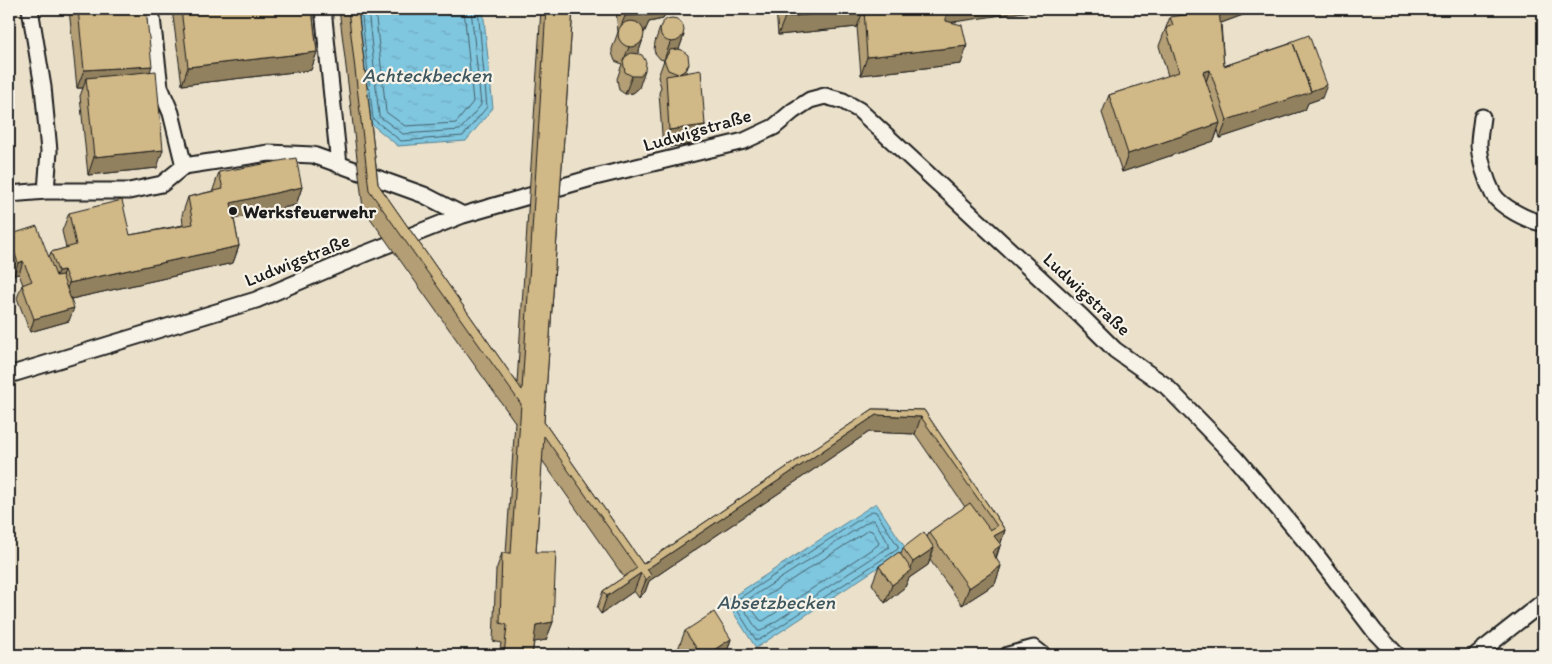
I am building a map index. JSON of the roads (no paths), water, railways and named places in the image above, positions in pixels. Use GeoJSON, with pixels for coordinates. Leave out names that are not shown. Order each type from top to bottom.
{"type":"FeatureCollection","features":[{"type":"Feature","properties":{"kind":"lane"},"geometry":{"type":"LineString","coordinates":[[30,9],[43,87],[49,151],[46,191]]}},
{"type":"Feature","properties":{"kind":"lane"},"geometry":{"type":"LineString","coordinates":[[151,9],[160,87],[171,113],[184,166]]}},
{"type":"Feature","properties":{"kind":"lane"},"geometry":{"type":"LineString","coordinates":[[323,9],[339,165]]}},
{"type":"Feature","properties":{"kind":"lane","name":"Ludwigstraße"},"geometry":{"type":"LineString","coordinates":[[9,375],[256,300],[364,254],[463,215],[595,177],[744,141],[774,127],[810,100],[825,96],[843,101],[859,110],[1082,317],[1115,350],[1166,386],[1236,458],[1310,548],[1375,632],[1397,655]]}},
{"type":"Feature","properties":{"kind":"lane"},"geometry":{"type":"LineString","coordinates":[[1482,117],[1479,146],[1484,171],[1494,195],[1514,212],[1543,223]]}},
{"type":"Feature","properties":{"kind":"lane"},"geometry":{"type":"LineString","coordinates":[[9,194],[46,191],[129,191],[162,184],[184,166],[269,153],[313,155],[424,195],[463,215]]}},
{"type":"Feature","properties":{"kind":"lane"},"geometry":{"type":"LineString","coordinates":[[1476,655],[1543,602]]}},
{"type":"Feature","properties":{"kind":"lane"},"geometry":{"type":"LineString","coordinates":[[1008,655],[1034,648],[1043,655]]}},
{"type":"Feature","properties":{"kind":"water","name":"Achteckbecken"},"geometry":{"type":"Polygon","coordinates":[[[356,9],[483,9],[493,108],[466,141],[398,146],[369,122],[356,9]]]}},
{"type":"Feature","properties":{"kind":"water","name":"Absetzbecken"},"geometry":{"type":"Polygon","coordinates":[[[876,503],[906,549],[756,648],[726,601],[876,503]]]}},
{"type":"Feature","properties":{"kind":"place","name":"Werksfeuerwehr"},"geometry":{"type":"Point","coordinates":[233,211]}}]}
